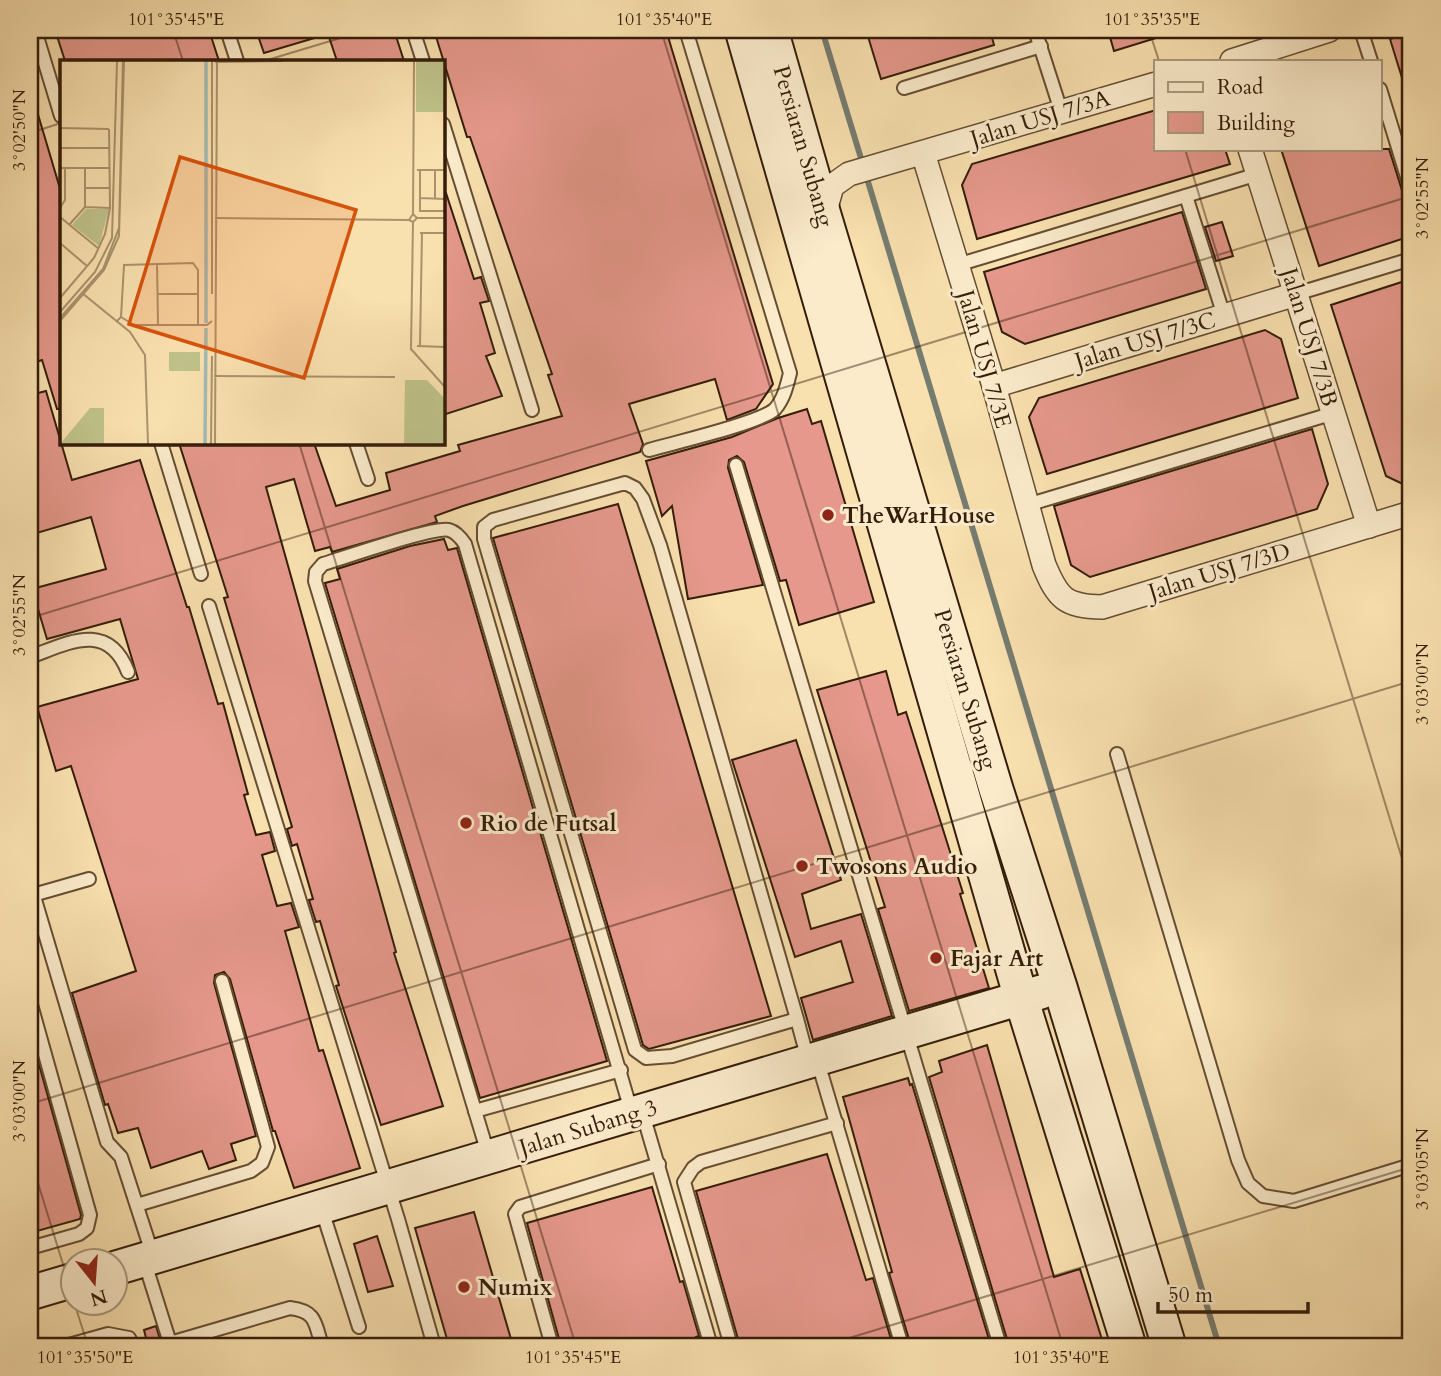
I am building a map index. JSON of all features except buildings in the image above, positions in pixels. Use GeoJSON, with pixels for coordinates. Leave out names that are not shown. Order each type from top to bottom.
{"type":"FeatureCollection","features":[{"type":"Feature","properties":{"kind":"street","name":"Persiaran Subang"},"geometry":{"type":"LineString","coordinates":[[742,30],[1021,998],[1129,1346]]}},
{"type":"Feature","properties":{"kind":"street","name":"Persiaran Subang"},"geometry":{"type":"LineString","coordinates":[[771,30],[996,789],[1170,1346]]}},
{"type":"Feature","properties":{"kind":"street"},"geometry":{"type":"LineString","coordinates":[[1235,60],[1329,30]]}},
{"type":"Feature","properties":{"kind":"street","name":"Jalan USJ 7/3A"},"geometry":{"type":"LineString","coordinates":[[849,174],[1154,85]]}},
{"type":"Feature","properties":{"kind":"street"},"geometry":{"type":"LineString","coordinates":[[800,132],[816,161],[829,170],[849,174]]}},
{"type":"Feature","properties":{"kind":"street","name":"Jalan USJ 7/3B"},"geometry":{"type":"LineString","coordinates":[[1250,150],[1369,526]]}},
{"type":"Feature","properties":{"kind":"street","name":"Jalan USJ 7/3E"},"geometry":{"type":"LineString","coordinates":[[923,153],[994,386],[1044,565]]}},
{"type":"Feature","properties":{"kind":"street"},"geometry":{"type":"LineString","coordinates":[[824,215],[832,186],[849,174]]}},
{"type":"Feature","properties":{"kind":"street","name":"Jalan USJ 7/3C"},"geometry":{"type":"LineString","coordinates":[[994,386],[1296,294]]}},
{"type":"Feature","properties":{"kind":"street","name":"Jalan USJ 7/3D"},"geometry":{"type":"LineString","coordinates":[[1044,565],[1052,583],[1064,599],[1081,606],[1102,607],[1411,513]]}},
{"type":"Feature","properties":{"kind":"street","name":"Jalan Subang 3"},"geometry":{"type":"LineString","coordinates":[[138,1261],[1060,987]]}},
{"type":"Feature","properties":{"kind":"street"},"geometry":{"type":"LineString","coordinates":[[30,1293],[60,1284]]}},
{"type":"Feature","properties":{"kind":"lane"},"geometry":{"type":"LineString","coordinates":[[35,30],[60,113]]}},
{"type":"Feature","properties":{"kind":"lane"},"geometry":{"type":"LineString","coordinates":[[227,30],[237,60]]}},
{"type":"Feature","properties":{"kind":"lane"},"geometry":{"type":"LineString","coordinates":[[413,30],[423,60]]}},
{"type":"Feature","properties":{"kind":"lane"},"geometry":{"type":"LineString","coordinates":[[649,450],[755,419],[774,410],[783,397],[790,373],[686,30]]}},
{"type":"Feature","properties":{"kind":"lane"},"geometry":{"type":"LineString","coordinates":[[1035,30],[1061,111]]}},
{"type":"Feature","properties":{"kind":"lane"},"geometry":{"type":"LineString","coordinates":[[1361,30],[1371,60]]}},
{"type":"Feature","properties":{"kind":"lane"},"geometry":{"type":"LineString","coordinates":[[904,88],[1041,46]]}},
{"type":"Feature","properties":{"kind":"lane"},"geometry":{"type":"LineString","coordinates":[[1382,96],[1411,191]]}},
{"type":"Feature","properties":{"kind":"lane"},"geometry":{"type":"LineString","coordinates":[[444,127],[532,410]]}},
{"type":"Feature","properties":{"kind":"lane"},"geometry":{"type":"LineString","coordinates":[[957,265],[1258,174]]}},
{"type":"Feature","properties":{"kind":"lane"},"geometry":{"type":"LineString","coordinates":[[1186,196],[1224,316]]}},
{"type":"Feature","properties":{"kind":"lane"},"geometry":{"type":"LineString","coordinates":[[1296,294],[1411,259]]}},
{"type":"Feature","properties":{"kind":"lane"},"geometry":{"type":"LineString","coordinates":[[1027,505],[1334,413]]}},
{"type":"Feature","properties":{"kind":"lane"},"geometry":{"type":"LineString","coordinates":[[161,444],[201,574]]}},
{"type":"Feature","properties":{"kind":"lane"},"geometry":{"type":"LineString","coordinates":[[356,444],[368,479]]}},
{"type":"Feature","properties":{"kind":"lane"},"geometry":{"type":"LineString","coordinates":[[736,466],[1000,1346]]}},
{"type":"Feature","properties":{"kind":"lane"},"geometry":{"type":"LineString","coordinates":[[797,1018],[672,1056],[646,1058],[635,1049],[484,540],[484,527],[493,520],[625,483],[635,488],[643,499],[660,545],[797,1018],[837,1123],[902,1346]]}},
{"type":"Feature","properties":{"kind":"lane"},"geometry":{"type":"LineString","coordinates":[[489,1157],[314,581],[316,572],[324,564],[447,529],[460,537],[465,544],[621,1070],[659,1164],[711,1346]]}},
{"type":"Feature","properties":{"kind":"lane"},"geometry":{"type":"LineString","coordinates":[[209,606],[434,1346]]}},
{"type":"Feature","properties":{"kind":"lane"},"geometry":{"type":"LineString","coordinates":[[30,657],[74,640],[101,641],[121,654],[128,672]]}},
{"type":"Feature","properties":{"kind":"lane"},"geometry":{"type":"LineString","coordinates":[[1117,754],[1238,1160],[1248,1183],[1263,1196],[1294,1201],[1411,1165]]}},
{"type":"Feature","properties":{"kind":"lane"},"geometry":{"type":"LineString","coordinates":[[89,879],[32,889],[107,1142],[121,1157],[136,1205],[138,1261],[170,1345],[290,1308],[303,1310],[313,1317],[321,1346]]}},
{"type":"Feature","properties":{"kind":"lane"},"geometry":{"type":"LineString","coordinates":[[136,1205],[251,1171],[262,1163],[268,1147],[222,981]]}},
{"type":"Feature","properties":{"kind":"lane"},"geometry":{"type":"LineString","coordinates":[[30,1002],[90,1215],[87,1228],[79,1234],[30,1248]]}},
{"type":"Feature","properties":{"kind":"lane"},"geometry":{"type":"LineString","coordinates":[[475,1111],[621,1070]]}},
{"type":"Feature","properties":{"kind":"lane"},"geometry":{"type":"LineString","coordinates":[[731,1346],[684,1182],[693,1168],[701,1162],[837,1123]]}},
{"type":"Feature","properties":{"kind":"lane"},"geometry":{"type":"LineString","coordinates":[[552,1346],[515,1214],[520,1207],[659,1164]]}},
{"type":"Feature","properties":{"kind":"lane"},"geometry":{"type":"LineString","coordinates":[[321,1207],[359,1327]]}},
{"type":"Feature","properties":{"kind":"lane"},"geometry":{"type":"LineString","coordinates":[[65,1346],[108,1334],[129,1338],[133,1346]]}},
{"type":"Feature","properties":{"kind":"waterway"},"geometry":{"type":"LineString","coordinates":[[822,30],[863,165]]}},
{"type":"Feature","properties":{"kind":"waterway"},"geometry":{"type":"LineString","coordinates":[[866,175],[1219,1346]]}},
{"type":"Feature","properties":{"kind":"place","name":"TheWarHouse"},"geometry":{"type":"Point","coordinates":[828,515]}},
{"type":"Feature","properties":{"kind":"place","name":"Rio de Futsal"},"geometry":{"type":"Point","coordinates":[466,823]}},
{"type":"Feature","properties":{"kind":"place","name":"Twosons Audio"},"geometry":{"type":"Point","coordinates":[802,866]}},
{"type":"Feature","properties":{"kind":"place","name":"Fajar Art"},"geometry":{"type":"Point","coordinates":[936,958]}},
{"type":"Feature","properties":{"kind":"place","name":"Numix"},"geometry":{"type":"Point","coordinates":[464,1287]}}]}
